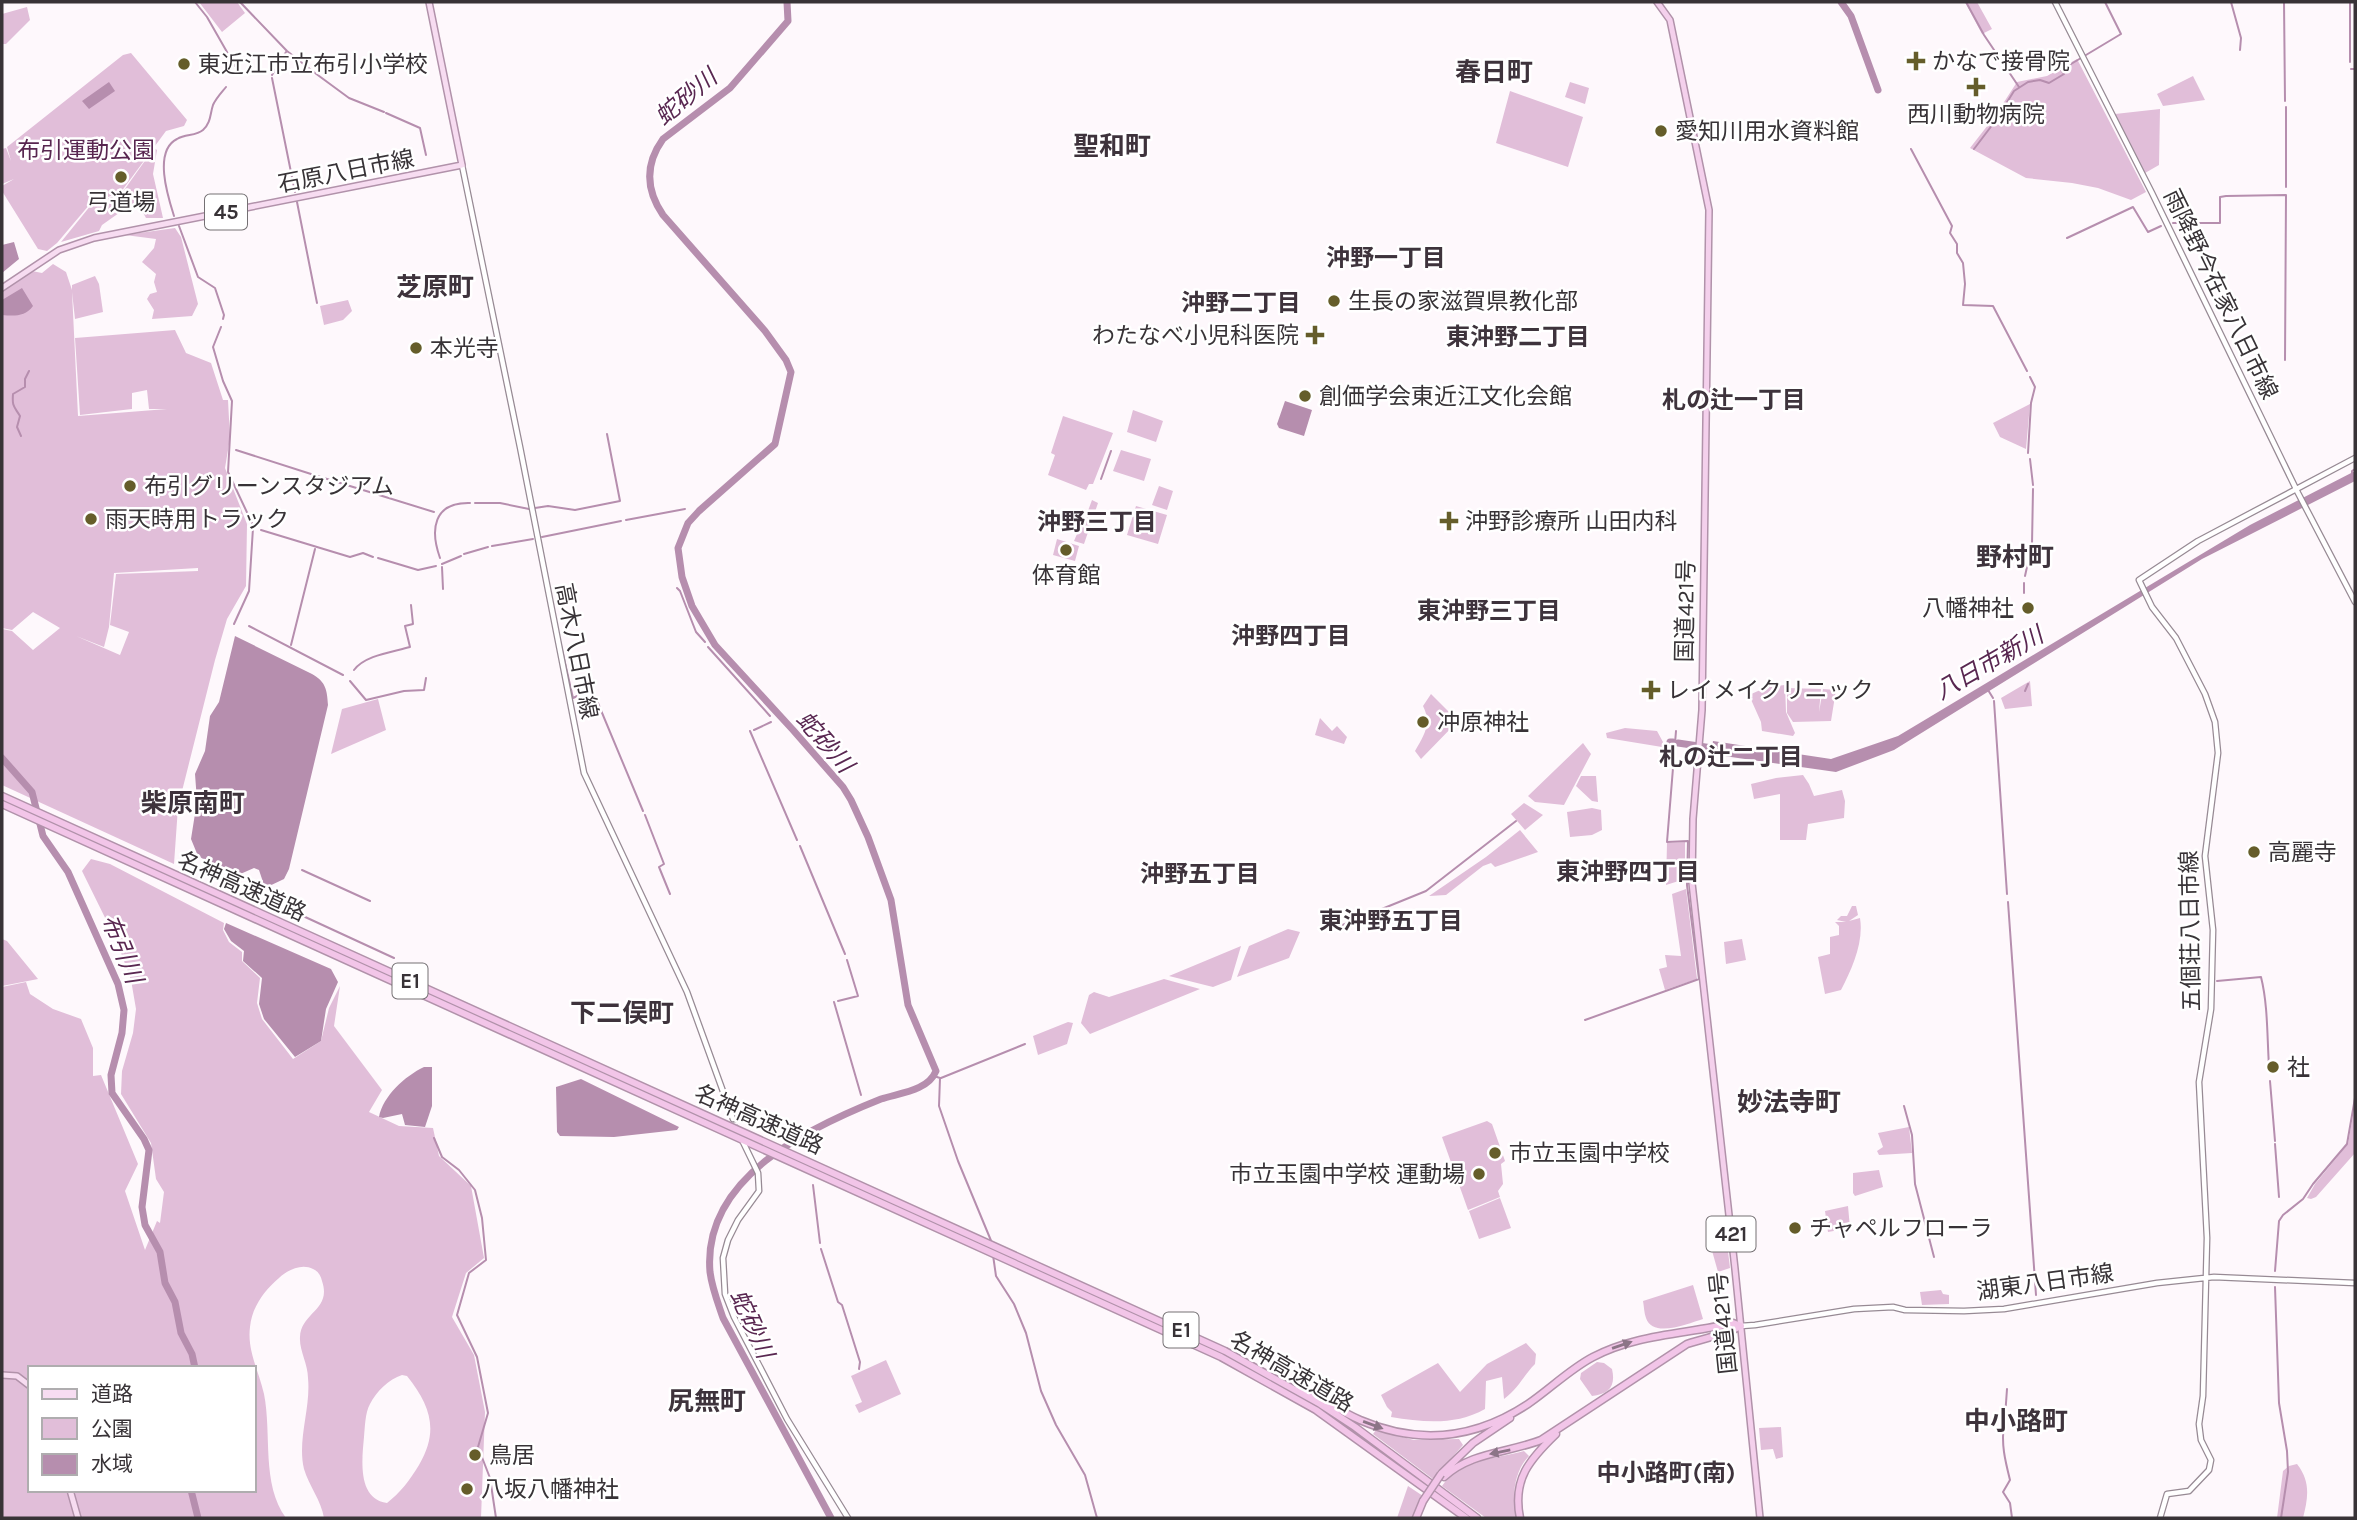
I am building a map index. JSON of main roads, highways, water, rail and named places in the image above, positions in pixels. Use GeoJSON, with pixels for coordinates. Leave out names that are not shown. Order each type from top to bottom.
{"type":"FeatureCollection","features":[{"type":"Feature","properties":{"kind":"highway","name":"国道421号"},"geometry":{"type":"LineString","coordinates":[[1657,2],[1670,20],[1709,210],[1702,710],[1693,819],[1692,883],[1760,1518]]}},
{"type":"Feature","properties":{"kind":"highway","name":"名神高速道路"},"geometry":{"type":"LineString","coordinates":[[2,796],[776,1146],[788,1156]]}},
{"type":"Feature","properties":{"kind":"highway","name":"名神高速道路"},"geometry":{"type":"LineString","coordinates":[[2,804],[768,1150],[828,1173],[1182,1338],[1260,1377],[1351,1433],[1466,1518]]}},
{"type":"Feature","properties":{"kind":"highway","name":"名神高速道路"},"geometry":{"type":"LineString","coordinates":[[860,1188],[1224,1351],[1284,1382],[1332,1412],[1477,1518]]}},
{"type":"Feature","properties":{"kind":"highway"},"geometry":{"type":"LineString","coordinates":[[1418,1518],[1424,1502],[1442,1476],[1473,1443],[1580,1365],[1612,1348],[1635,1340],[1733,1323],[1741,1326]]}},
{"type":"Feature","properties":{"kind":"highway"},"geometry":{"type":"LineString","coordinates":[[1442,1476],[1465,1461],[1519,1448],[1559,1430],[1687,1345],[1741,1326]]}},
{"type":"Feature","properties":{"kind":"highway"},"geometry":{"type":"LineString","coordinates":[[1224,1351],[1307,1391],[1357,1419],[1402,1433],[1428,1436],[1473,1430],[1526,1405]]}},
{"type":"Feature","properties":{"kind":"highway"},"geometry":{"type":"LineString","coordinates":[[1520,1518],[1518,1493],[1521,1478],[1534,1456],[1559,1430]]}},
{"type":"Feature","properties":{"kind":"highway"},"geometry":{"type":"LineString","coordinates":[[1444,1502],[1459,1518]]}},
{"type":"Feature","properties":{"kind":"main road"},"geometry":{"type":"LineString","coordinates":[[429,2],[462,165]]}},
{"type":"Feature","properties":{"kind":"main road","name":"雨降野今在家八日市線"},"geometry":{"type":"LineString","coordinates":[[2055,2],[2297,491],[2355,602]]}},
{"type":"Feature","properties":{"kind":"main road","name":"石原八日市線"},"geometry":{"type":"LineString","coordinates":[[2,288],[59,250],[94,238],[462,165]]}},
{"type":"Feature","properties":{"kind":"main road","name":"高木八日市線"},"geometry":{"type":"LineString","coordinates":[[462,165],[584,773],[687,992],[733,1119]]}},
{"type":"Feature","properties":{"kind":"main road","name":"五個荘八日市線"},"geometry":{"type":"LineString","coordinates":[[2160,1518],[2167,1494],[2189,1491],[2209,1470],[2211,1460],[2201,1440],[2199,1424],[2203,1396],[2207,1208],[2199,1082],[2211,1009],[2213,930],[2205,856],[2218,761],[2218,735],[2205,694],[2176,638],[2152,607],[2139,580],[2198,541],[2355,458]]}},
{"type":"Feature","properties":{"kind":"main road"},"geometry":{"type":"LineString","coordinates":[[743,1142],[758,1173],[759,1191],[738,1220],[726,1247],[723,1269],[725,1294],[734,1317],[782,1408],[848,1518]]}},
{"type":"Feature","properties":{"kind":"main road","name":"湖東八日市線"},"geometry":{"type":"LineString","coordinates":[[1741,1326],[1854,1309],[1893,1307],[1900,1310],[1992,1310],[2149,1284],[2207,1279],[2355,1283]]}},
{"type":"Feature","properties":{"kind":"main road"},"geometry":{"type":"LineString","coordinates":[[2,1375],[17,1376],[28,1384]]}},
{"type":"Feature","properties":{"kind":"main road"},"geometry":{"type":"LineString","coordinates":[[71,1492],[78,1518]]}},
{"type":"Feature","properties":{"kind":"water"},"geometry":{"type":"Polygon","coordinates":[[[109,82],[115,91],[89,109],[82,101],[109,82]]]}},
{"type":"Feature","properties":{"kind":"water"},"geometry":{"type":"Polygon","coordinates":[[[14,242],[19,259],[2,273],[2,245],[14,242]]]}},
{"type":"Feature","properties":{"kind":"water"},"geometry":{"type":"Polygon","coordinates":[[[22,288],[33,306],[23,314],[2,315],[2,300],[22,288]]]}},
{"type":"Feature","properties":{"kind":"water"},"geometry":{"type":"Polygon","coordinates":[[[1285,401],[1312,410],[1304,436],[1279,428],[1277,424],[1285,401]]]}},
{"type":"Feature","properties":{"kind":"water","name":"八日市新川"},"geometry":{"type":"Polygon","coordinates":[[[2355,471],[2355,481],[2202,559],[1894,750],[1836,772],[1710,754],[1713,741],[1831,759],[1898,736],[2250,525],[2355,471]]]}},
{"type":"Feature","properties":{"kind":"water"},"geometry":{"type":"Polygon","coordinates":[[[235,636],[317,677],[323,683],[327,695],[328,705],[289,869],[284,879],[265,888],[259,870],[254,868],[238,875],[232,870],[229,873],[198,856],[191,839],[197,801],[195,774],[205,751],[210,716],[219,702],[235,636]]]}},
{"type":"Feature","properties":{"kind":"water"},"geometry":{"type":"Polygon","coordinates":[[[226,923],[331,969],[338,982],[326,1009],[321,1041],[295,1057],[264,1019],[259,1004],[262,978],[243,961],[244,951],[231,941],[224,929],[226,923]]]}},
{"type":"Feature","properties":{"kind":"water"},"geometry":{"type":"Polygon","coordinates":[[[424,1067],[432,1067],[432,1106],[425,1127],[405,1125],[402,1114],[379,1117],[385,1102],[396,1088],[424,1067]]]}},
{"type":"Feature","properties":{"kind":"water"},"geometry":{"type":"Polygon","coordinates":[[[581,1079],[679,1127],[677,1130],[614,1137],[560,1136],[557,1132],[556,1087],[581,1079]]]}},
{"type":"Feature","properties":{"kind":"waterway"},"geometry":{"type":"LineString","coordinates":[[195,2],[207,17],[235,66]]}},
{"type":"Feature","properties":{"kind":"waterway"},"geometry":{"type":"LineString","coordinates":[[240,2],[287,51],[315,73],[349,98],[384,112]]}},
{"type":"Feature","properties":{"kind":"waterway","name":"蛇砂川"},"geometry":{"type":"LineString","coordinates":[[787,2],[788,21],[730,88],[663,139],[653,158],[650,177],[653,196],[663,215],[765,331],[786,360],[791,372],[775,444],[688,523],[678,548],[682,577],[692,606],[715,645],[793,730],[843,787],[851,800],[891,900],[908,1005],[936,1071],[932,1078],[920,1087],[881,1099],[822,1125],[765,1161],[741,1184],[723,1209],[712,1239],[710,1272],[723,1318],[831,1518]]}},
{"type":"Feature","properties":{"kind":"waterway"},"geometry":{"type":"LineString","coordinates":[[1841,2],[1851,16],[1878,90]]}},
{"type":"Feature","properties":{"kind":"waterway"},"geometry":{"type":"LineString","coordinates":[[1966,2],[1984,35],[2019,87]]}},
{"type":"Feature","properties":{"kind":"waterway"},"geometry":{"type":"LineString","coordinates":[[1974,149],[2014,91],[2028,82],[2040,80],[2049,83],[2064,74],[2061,70],[2121,34],[2105,2]]}},
{"type":"Feature","properties":{"kind":"waterway"},"geometry":{"type":"LineString","coordinates":[[2231,2],[2241,38],[2240,50]]}},
{"type":"Feature","properties":{"kind":"waterway"},"geometry":{"type":"LineString","coordinates":[[2284,2],[2285,101]]}},
{"type":"Feature","properties":{"kind":"waterway"},"geometry":{"type":"LineString","coordinates":[[2350,2],[2350,62]]}},
{"type":"Feature","properties":{"kind":"waterway"},"geometry":{"type":"LineString","coordinates":[[272,75],[286,52]]}},
{"type":"Feature","properties":{"kind":"waterway"},"geometry":{"type":"LineString","coordinates":[[272,78],[295,192]]}},
{"type":"Feature","properties":{"kind":"waterway"},"geometry":{"type":"LineString","coordinates":[[174,216],[164,175],[166,153],[177,139],[197,133],[206,127],[214,102],[226,87]]}},
{"type":"Feature","properties":{"kind":"waterway"},"geometry":{"type":"LineString","coordinates":[[2286,107],[2286,187]]}},
{"type":"Feature","properties":{"kind":"waterway"},"geometry":{"type":"LineString","coordinates":[[386,113],[420,128],[426,155]]}},
{"type":"Feature","properties":{"kind":"waterway"},"geometry":{"type":"LineString","coordinates":[[1911,149],[1952,226],[1950,233],[1963,263],[1963,305],[1993,306],[2027,371]]}},
{"type":"Feature","properties":{"kind":"waterway"},"geometry":{"type":"LineString","coordinates":[[2173,223],[2220,223],[2220,197],[2286,195],[2285,360]]}},
{"type":"Feature","properties":{"kind":"waterway"},"geometry":{"type":"LineString","coordinates":[[297,202],[317,303]]}},
{"type":"Feature","properties":{"kind":"waterway"},"geometry":{"type":"LineString","coordinates":[[2067,238],[2133,207],[2148,232],[2161,226]]}},
{"type":"Feature","properties":{"kind":"waterway"},"geometry":{"type":"LineString","coordinates":[[179,226],[198,277],[215,288],[223,319]]}},
{"type":"Feature","properties":{"kind":"waterway"},"geometry":{"type":"LineString","coordinates":[[221,327],[213,347],[232,401],[228,472],[252,523]]}},
{"type":"Feature","properties":{"kind":"waterway"},"geometry":{"type":"LineString","coordinates":[[21,436],[17,427],[20,416],[13,404],[13,394],[25,387],[29,371]]}},
{"type":"Feature","properties":{"kind":"waterway"},"geometry":{"type":"LineString","coordinates":[[2028,453],[2031,403],[2035,387],[2030,377]]}},
{"type":"Feature","properties":{"kind":"waterway"},"geometry":{"type":"LineString","coordinates":[[535,508],[548,506],[575,510],[620,501],[607,434]]}},
{"type":"Feature","properties":{"kind":"waterway"},"geometry":{"type":"LineString","coordinates":[[236,450],[311,474]]}},
{"type":"Feature","properties":{"kind":"waterway"},"geometry":{"type":"LineString","coordinates":[[1101,479],[1111,451]]}},
{"type":"Feature","properties":{"kind":"waterway"},"geometry":{"type":"LineString","coordinates":[[2030,459],[2033,485]]}},
{"type":"Feature","properties":{"kind":"waterway"},"geometry":{"type":"LineString","coordinates":[[2352,473],[2355,469]]}},
{"type":"Feature","properties":{"kind":"waterway"},"geometry":{"type":"LineString","coordinates":[[314,475],[376,494]]}},
{"type":"Feature","properties":{"kind":"waterway"},"geometry":{"type":"LineString","coordinates":[[2025,576],[2032,544],[2033,489]]}},
{"type":"Feature","properties":{"kind":"waterway"},"geometry":{"type":"LineString","coordinates":[[379,495],[434,512]]}},
{"type":"Feature","properties":{"kind":"waterway"},"geometry":{"type":"LineString","coordinates":[[440,558],[435,537],[437,520],[448,507],[470,503]]}},
{"type":"Feature","properties":{"kind":"waterway"},"geometry":{"type":"LineString","coordinates":[[475,503],[500,503],[529,509]]}},
{"type":"Feature","properties":{"kind":"waterway"},"geometry":{"type":"LineString","coordinates":[[626,520],[685,509]]}},
{"type":"Feature","properties":{"kind":"waterway"},"geometry":{"type":"LineString","coordinates":[[542,537],[621,521]]}},
{"type":"Feature","properties":{"kind":"waterway"},"geometry":{"type":"LineString","coordinates":[[234,624],[249,591],[253,528]]}},
{"type":"Feature","properties":{"kind":"waterway"},"geometry":{"type":"LineString","coordinates":[[261,530],[350,557],[363,553],[373,557]]}},
{"type":"Feature","properties":{"kind":"waterway"},"geometry":{"type":"LineString","coordinates":[[492,546],[533,539]]}},
{"type":"Feature","properties":{"kind":"waterway"},"geometry":{"type":"LineString","coordinates":[[464,554],[488,547]]}},
{"type":"Feature","properties":{"kind":"waterway"},"geometry":{"type":"LineString","coordinates":[[291,645],[315,549]]}},
{"type":"Feature","properties":{"kind":"waterway"},"geometry":{"type":"LineString","coordinates":[[442,564],[461,556]]}},
{"type":"Feature","properties":{"kind":"waterway"},"geometry":{"type":"LineString","coordinates":[[378,558],[418,570],[436,566]]}},
{"type":"Feature","properties":{"kind":"waterway"},"geometry":{"type":"LineString","coordinates":[[442,567],[443,589]]}},
{"type":"Feature","properties":{"kind":"waterway"},"geometry":{"type":"LineString","coordinates":[[2024,583],[2024,593]]}},
{"type":"Feature","properties":{"kind":"waterway"},"geometry":{"type":"LineString","coordinates":[[677,588],[696,632],[705,642]]}},
{"type":"Feature","properties":{"kind":"waterway"},"geometry":{"type":"LineString","coordinates":[[354,670],[372,657],[410,647],[405,626],[413,624],[411,605]]}},
{"type":"Feature","properties":{"kind":"waterway"},"geometry":{"type":"LineString","coordinates":[[249,626],[343,675]]}},
{"type":"Feature","properties":{"kind":"waterway"},"geometry":{"type":"LineString","coordinates":[[560,641],[573,698],[592,689]]}},
{"type":"Feature","properties":{"kind":"waterway"},"geometry":{"type":"LineString","coordinates":[[708,647],[770,716]]}},
{"type":"Feature","properties":{"kind":"waterway"},"geometry":{"type":"LineString","coordinates":[[350,681],[366,700],[404,691],[424,690],[426,678]]}},
{"type":"Feature","properties":{"kind":"waterway"},"geometry":{"type":"LineString","coordinates":[[2025,691],[2028,684]]}},
{"type":"Feature","properties":{"kind":"waterway"},"geometry":{"type":"LineString","coordinates":[[1988,690],[1993,698]]}},
{"type":"Feature","properties":{"kind":"waterway"},"geometry":{"type":"LineString","coordinates":[[595,696],[643,811]]}},
{"type":"Feature","properties":{"kind":"waterway"},"geometry":{"type":"LineString","coordinates":[[1994,701],[2007,894]]}},
{"type":"Feature","properties":{"kind":"waterway"},"geometry":{"type":"LineString","coordinates":[[754,730],[771,722]]}},
{"type":"Feature","properties":{"kind":"waterway"},"geometry":{"type":"LineString","coordinates":[[750,731],[797,840]]}},
{"type":"Feature","properties":{"kind":"waterway"},"geometry":{"type":"LineString","coordinates":[[1585,1020],[1699,979],[1687,885],[1688,841],[1667,842],[1676,731]]}},
{"type":"Feature","properties":{"kind":"waterway","name":"八日市新川"},"geometry":{"type":"LineString","coordinates":[[1678,743],[1719,749]]}},
{"type":"Feature","properties":{"kind":"waterway","name":"布引川"},"geometry":{"type":"LineString","coordinates":[[2,758],[32,792],[43,836],[68,872],[118,984],[124,1010],[122,1033],[111,1075],[112,1093],[149,1150],[142,1207],[145,1225],[160,1252],[165,1283],[175,1302],[181,1333],[192,1354],[195,1366]]}},
{"type":"Feature","properties":{"kind":"waterway"},"geometry":{"type":"LineString","coordinates":[[645,815],[664,864],[659,867],[670,894]]}},
{"type":"Feature","properties":{"kind":"waterway"},"geometry":{"type":"LineString","coordinates":[[1335,928],[1426,891],[1516,821]]}},
{"type":"Feature","properties":{"kind":"waterway"},"geometry":{"type":"LineString","coordinates":[[800,846],[845,954]]}},
{"type":"Feature","properties":{"kind":"waterway"},"geometry":{"type":"LineString","coordinates":[[302,870],[370,901]]}},
{"type":"Feature","properties":{"kind":"waterway"},"geometry":{"type":"LineString","coordinates":[[2008,902],[2036,1295]]}},
{"type":"Feature","properties":{"kind":"waterway"},"geometry":{"type":"LineString","coordinates":[[290,910],[394,958]]}},
{"type":"Feature","properties":{"kind":"waterway"},"geometry":{"type":"LineString","coordinates":[[838,1001],[858,996],[847,960]]}},
{"type":"Feature","properties":{"kind":"waterway"},"geometry":{"type":"LineString","coordinates":[[2217,981],[2261,977],[2269,1066]]}},
{"type":"Feature","properties":{"kind":"waterway"},"geometry":{"type":"LineString","coordinates":[[834,1002],[861,1095]]}},
{"type":"Feature","properties":{"kind":"waterway"},"geometry":{"type":"LineString","coordinates":[[941,1078],[1025,1044]]}},
{"type":"Feature","properties":{"kind":"waterway"},"geometry":{"type":"LineString","coordinates":[[934,1076],[940,1078],[939,1106],[958,1161],[992,1243]]}},
{"type":"Feature","properties":{"kind":"waterway"},"geometry":{"type":"LineString","coordinates":[[2270,1081],[2275,1141]]}},
{"type":"Feature","properties":{"kind":"waterway"},"geometry":{"type":"LineString","coordinates":[[2275,1271],[2279,1221],[2303,1199],[2347,1144],[2355,1098]]}},
{"type":"Feature","properties":{"kind":"waterway"},"geometry":{"type":"LineString","coordinates":[[1904,1106],[1912,1135],[1915,1184],[1934,1257]]}},
{"type":"Feature","properties":{"kind":"waterway"},"geometry":{"type":"LineString","coordinates":[[434,1138],[442,1157],[459,1170],[475,1190],[482,1218],[486,1260],[469,1273],[457,1315],[477,1357],[488,1413],[478,1447],[490,1478],[496,1518]]}},
{"type":"Feature","properties":{"kind":"waterway"},"geometry":{"type":"LineString","coordinates":[[2275,1144],[2279,1197]]}},
{"type":"Feature","properties":{"kind":"waterway"},"geometry":{"type":"LineString","coordinates":[[813,1185],[820,1243]]}},
{"type":"Feature","properties":{"kind":"waterway"},"geometry":{"type":"LineString","coordinates":[[821,1249],[838,1302],[842,1305],[860,1362],[859,1369]]}},
{"type":"Feature","properties":{"kind":"waterway"},"geometry":{"type":"LineString","coordinates":[[993,1255],[996,1276],[1014,1304],[1026,1333],[1041,1391],[1056,1425],[1085,1475],[1097,1518]]}},
{"type":"Feature","properties":{"kind":"waterway"},"geometry":{"type":"LineString","coordinates":[[2275,1287],[2279,1403],[2288,1472],[2281,1518]]}},
{"type":"Feature","properties":{"kind":"waterway"},"geometry":{"type":"LineString","coordinates":[[2005,1417],[2007,1389]]}},
{"type":"Feature","properties":{"kind":"waterway"},"geometry":{"type":"LineString","coordinates":[[2004,1424],[2003,1445],[2010,1480],[2003,1492],[2010,1503],[2012,1518]]}},
{"type":"Feature","properties":{"kind":"waterway","name":"布引川"},"geometry":{"type":"LineString","coordinates":[[192,1492],[198,1518]]}},
{"type":"Feature","properties":{"kind":"tunnel"},"geometry":{"type":"LineString","coordinates":[[733,1119],[743,1141]]}},
{"type":"Feature","properties":{"kind":"place","name":"かなで接骨院"},"geometry":{"type":"Point","coordinates":[1916,61]}},
{"type":"Feature","properties":{"kind":"place","name":"東近江市立布引小学校"},"geometry":{"type":"Point","coordinates":[184,64]}},
{"type":"Feature","properties":{"kind":"place","name":"西川動物病院"},"geometry":{"type":"Point","coordinates":[1976,87]}},
{"type":"Feature","properties":{"kind":"place","name":"愛知川用水資料館"},"geometry":{"type":"Point","coordinates":[1661,131]}},
{"type":"Feature","properties":{"kind":"place","name":"弓道場"},"geometry":{"type":"Point","coordinates":[121,177]}},
{"type":"Feature","properties":{"kind":"place","name":"生長の家滋賀県教化部"},"geometry":{"type":"Point","coordinates":[1334,301]}},
{"type":"Feature","properties":{"kind":"place","name":"わたなべ小児科医院"},"geometry":{"type":"Point","coordinates":[1315,335]}},
{"type":"Feature","properties":{"kind":"place","name":"本光寺"},"geometry":{"type":"Point","coordinates":[416,348]}},
{"type":"Feature","properties":{"kind":"place","name":"創価学会東近江文化会館"},"geometry":{"type":"Point","coordinates":[1305,396]}},
{"type":"Feature","properties":{"kind":"place","name":"布引グリーンスタジアム"},"geometry":{"type":"Point","coordinates":[130,486]}},
{"type":"Feature","properties":{"kind":"place","name":"雨天時用トラック"},"geometry":{"type":"Point","coordinates":[91,519]}},
{"type":"Feature","properties":{"kind":"place","name":"沖野診療所 山田内科"},"geometry":{"type":"Point","coordinates":[1449,521]}},
{"type":"Feature","properties":{"kind":"place","name":"体育館"},"geometry":{"type":"Point","coordinates":[1066,550]}},
{"type":"Feature","properties":{"kind":"place","name":"八幡神社"},"geometry":{"type":"Point","coordinates":[2028,608]}},
{"type":"Feature","properties":{"kind":"place","name":"レイメイクリニック"},"geometry":{"type":"Point","coordinates":[1651,690]}},
{"type":"Feature","properties":{"kind":"place","name":"冲原神社"},"geometry":{"type":"Point","coordinates":[1423,722]}},
{"type":"Feature","properties":{"kind":"place","name":"高麗寺"},"geometry":{"type":"Point","coordinates":[2254,852]}},
{"type":"Feature","properties":{"kind":"place","name":"社"},"geometry":{"type":"Point","coordinates":[2273,1067]}},
{"type":"Feature","properties":{"kind":"place","name":"市立玉園中学校"},"geometry":{"type":"Point","coordinates":[1495,1153]}},
{"type":"Feature","properties":{"kind":"place","name":"市立玉園中学校 運動場"},"geometry":{"type":"Point","coordinates":[1479,1174]}},
{"type":"Feature","properties":{"kind":"place","name":"チャペルフローラ"},"geometry":{"type":"Point","coordinates":[1795,1228]}},
{"type":"Feature","properties":{"kind":"place","name":"鳥居"},"geometry":{"type":"Point","coordinates":[475,1455]}},
{"type":"Feature","properties":{"kind":"place","name":"八坂八幡神社"},"geometry":{"type":"Point","coordinates":[467,1489]}},
{"type":"Feature","properties":{"kind":"district","name":"春日町"},"geometry":{"type":"Point","coordinates":[1494,72]}},
{"type":"Feature","properties":{"kind":"district","name":"聖和町"},"geometry":{"type":"Point","coordinates":[1112,146]}},
{"type":"Feature","properties":{"kind":"district","name":"沖野一丁目"},"geometry":{"type":"Point","coordinates":[1386,258]}},
{"type":"Feature","properties":{"kind":"district","name":"芝原町"},"geometry":{"type":"Point","coordinates":[435,287]}},
{"type":"Feature","properties":{"kind":"district","name":"沖野二丁目"},"geometry":{"type":"Point","coordinates":[1241,303]}},
{"type":"Feature","properties":{"kind":"district","name":"東沖野二丁目"},"geometry":{"type":"Point","coordinates":[1518,337]}},
{"type":"Feature","properties":{"kind":"district","name":"札の辻一丁目"},"geometry":{"type":"Point","coordinates":[1734,400]}},
{"type":"Feature","properties":{"kind":"district","name":"沖野三丁目"},"geometry":{"type":"Point","coordinates":[1097,522]}},
{"type":"Feature","properties":{"kind":"district","name":"野村町"},"geometry":{"type":"Point","coordinates":[2015,557]}},
{"type":"Feature","properties":{"kind":"district","name":"東沖野三丁目"},"geometry":{"type":"Point","coordinates":[1489,611]}},
{"type":"Feature","properties":{"kind":"district","name":"沖野四丁目"},"geometry":{"type":"Point","coordinates":[1291,636]}},
{"type":"Feature","properties":{"kind":"district","name":"札の辻二丁目"},"geometry":{"type":"Point","coordinates":[1731,757]}},
{"type":"Feature","properties":{"kind":"district","name":"柴原南町"},"geometry":{"type":"Point","coordinates":[193,803]}},
{"type":"Feature","properties":{"kind":"district","name":"東沖野四丁目"},"geometry":{"type":"Point","coordinates":[1628,872]}},
{"type":"Feature","properties":{"kind":"district","name":"沖野五丁目"},"geometry":{"type":"Point","coordinates":[1200,874]}},
{"type":"Feature","properties":{"kind":"district","name":"東沖野五丁目"},"geometry":{"type":"Point","coordinates":[1391,921]}},
{"type":"Feature","properties":{"kind":"district","name":"下二俣町"},"geometry":{"type":"Point","coordinates":[622,1013]}},
{"type":"Feature","properties":{"kind":"district","name":"妙法寺町"},"geometry":{"type":"Point","coordinates":[1789,1102]}},
{"type":"Feature","properties":{"kind":"district","name":"尻無町"},"geometry":{"type":"Point","coordinates":[707,1401]}},
{"type":"Feature","properties":{"kind":"district","name":"中小路町"},"geometry":{"type":"Point","coordinates":[2016,1421]}},
{"type":"Feature","properties":{"kind":"district","name":"中小路町(南)"},"geometry":{"type":"Point","coordinates":[1666,1473]}},
{"type":"Feature","properties":{"kind":"park label","name":"布引運動公園"},"geometry":{"type":"Point","coordinates":[86,150]}}]}
